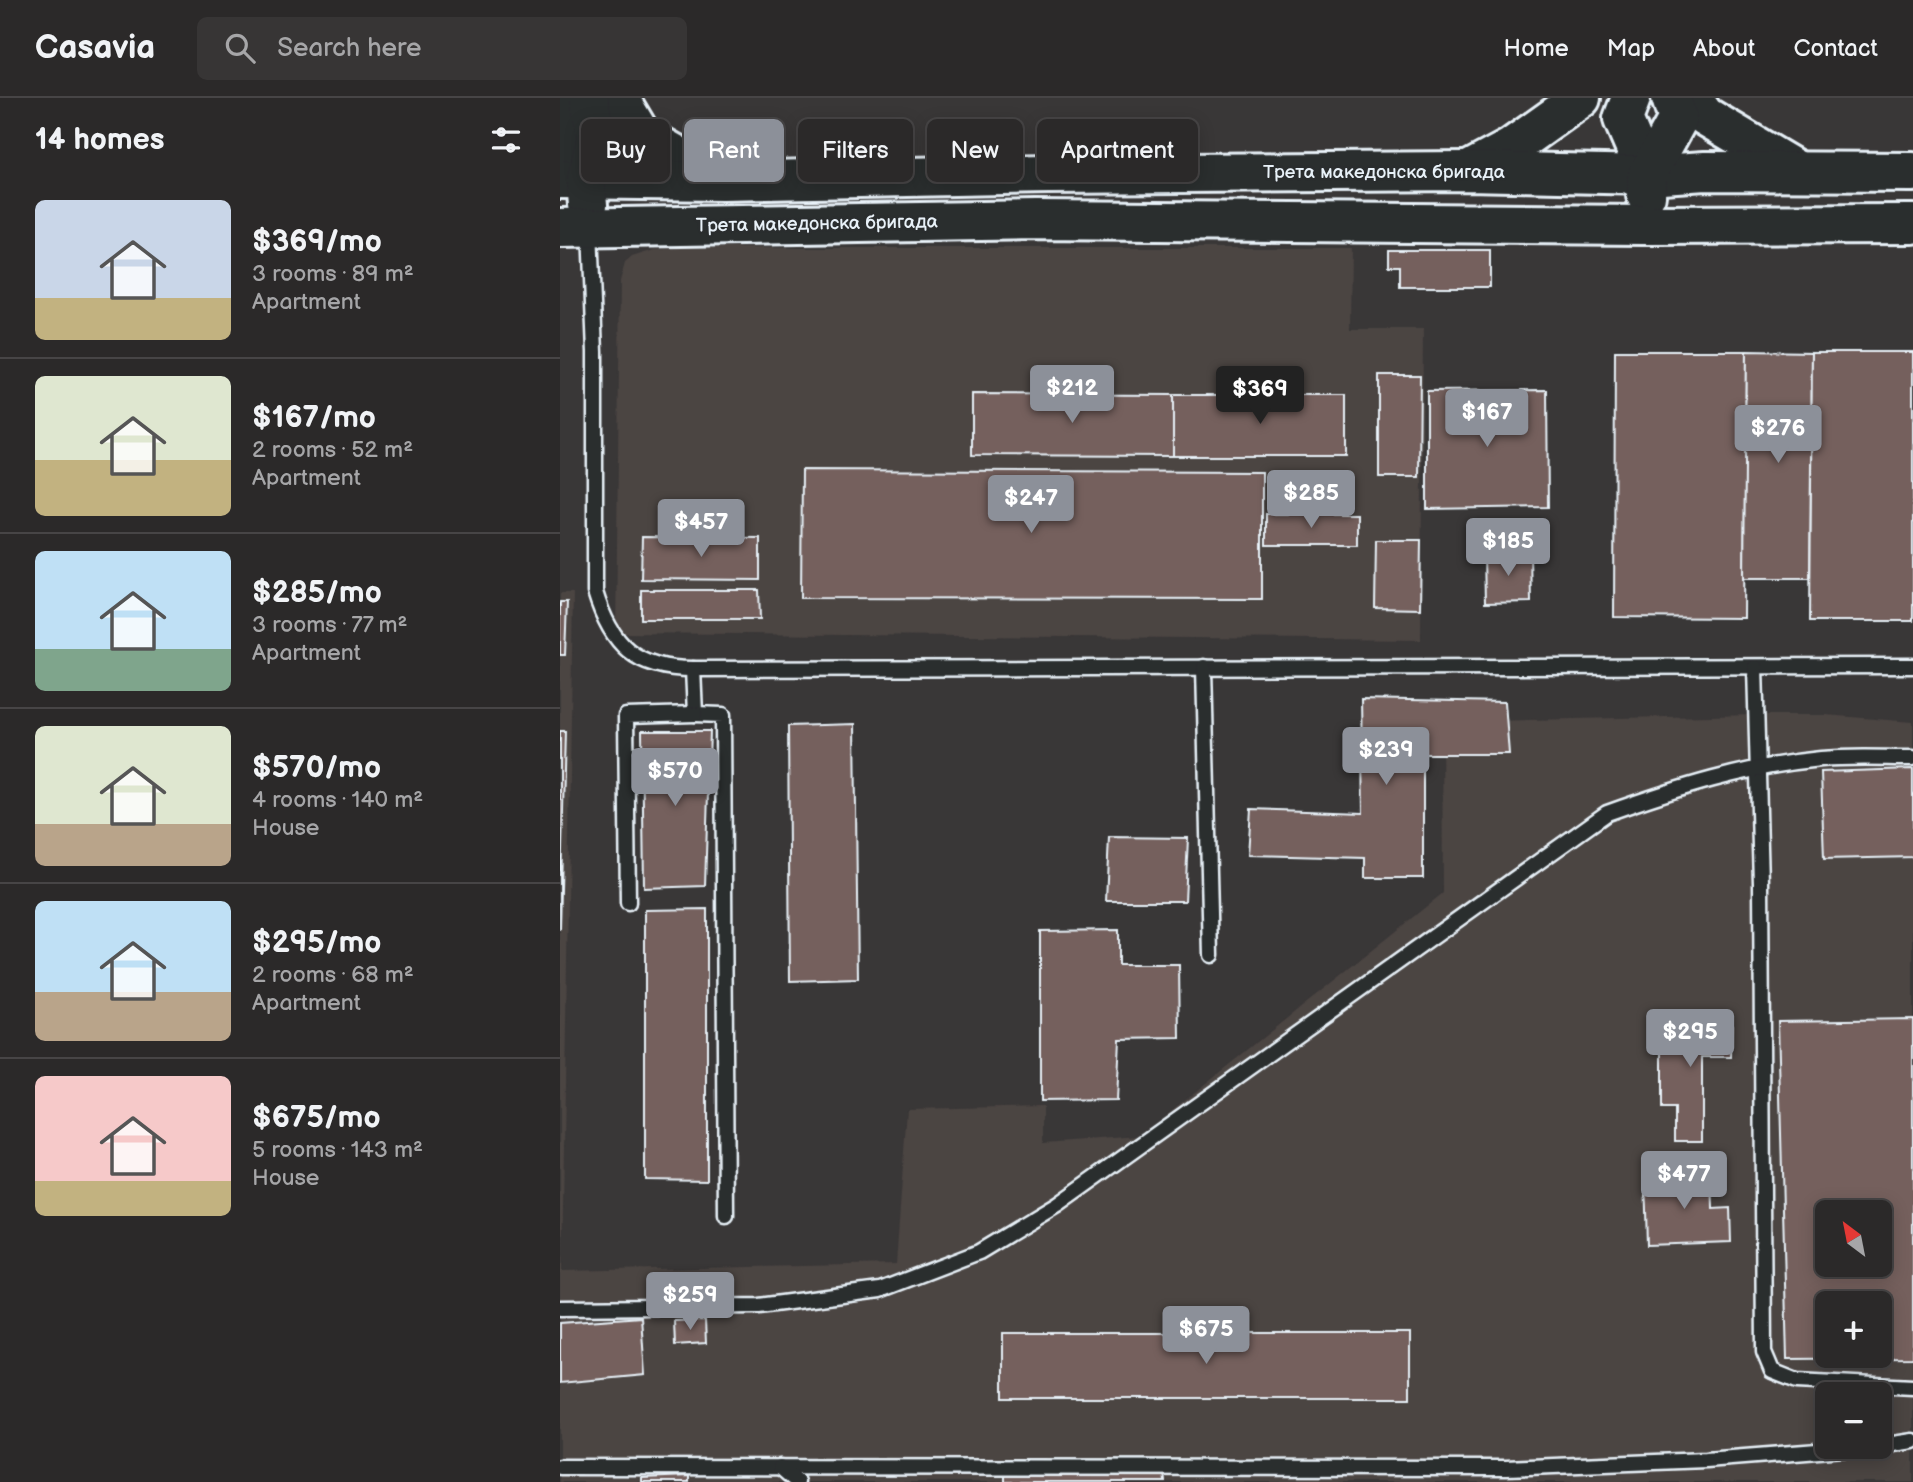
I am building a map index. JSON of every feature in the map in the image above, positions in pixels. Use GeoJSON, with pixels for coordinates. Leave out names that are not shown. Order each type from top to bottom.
{"type":"FeatureCollection","features":[{"type":"Feature","properties":{"kind":"street"},"geometry":{"type":"LineString","coordinates":[[575,98],[566,136],[573,180],[575,228]]}},
{"type":"Feature","properties":{"kind":"street"},"geometry":{"type":"LineString","coordinates":[[573,180],[596,136],[589,98]]}},
{"type":"Feature","properties":{"kind":"street"},"geometry":{"type":"LineString","coordinates":[[619,98],[641,135],[684,159]]}},
{"type":"Feature","properties":{"kind":"street"},"geometry":{"type":"LineString","coordinates":[[1468,171],[1511,148],[1581,98]]}},
{"type":"Feature","properties":{"kind":"street"},"geometry":{"type":"LineString","coordinates":[[1631,98],[1623,119],[1647,175],[1645,225]]}},
{"type":"Feature","properties":{"kind":"street"},"geometry":{"type":"LineString","coordinates":[[1647,175],[1678,119],[1671,98]]}},
{"type":"Feature","properties":{"kind":"street"},"geometry":{"type":"LineString","coordinates":[[1692,98],[1705,116],[1796,170]]}},
{"type":"Feature","properties":{"kind":"street","name":"Трета македонска бригада"},"geometry":{"type":"LineString","coordinates":[[784,180],[1034,174],[1468,171],[1647,175],[1796,170],[1913,172]]}},
{"type":"Feature","properties":{"kind":"street","name":"Трета македонска бригада"},"geometry":{"type":"LineString","coordinates":[[573,180],[684,181]]}},
{"type":"Feature","properties":{"kind":"street","name":"Трета македонска бригада"},"geometry":{"type":"LineString","coordinates":[[575,228],[1035,220],[1645,225],[1913,224]]}},
{"type":"Feature","properties":{"kind":"lane"},"geometry":{"type":"LineString","coordinates":[[575,228],[595,352],[595,592],[604,621],[615,638],[631,653],[661,666],[693,669],[1913,666]]}},
{"type":"Feature","properties":{"kind":"lane"},"geometry":{"type":"LineString","coordinates":[[1204,667],[1211,955]]}},
{"type":"Feature","properties":{"kind":"lane"},"geometry":{"type":"LineString","coordinates":[[1755,667],[1760,883],[1764,1352],[1772,1371],[1797,1381],[1913,1387]]}},
{"type":"Feature","properties":{"kind":"lane"},"geometry":{"type":"LineString","coordinates":[[693,669],[695,714]]}},
{"type":"Feature","properties":{"kind":"lane"},"geometry":{"type":"LineString","coordinates":[[628,903],[626,716],[723,715],[726,1216]]}},
{"type":"Feature","properties":{"kind":"lane"},"geometry":{"type":"LineString","coordinates":[[560,1308],[759,1306],[880,1290],[979,1252],[1057,1205],[1607,813],[1686,785],[1756,768],[1823,759],[1913,758]]}},
{"type":"Feature","properties":{"kind":"lane"},"geometry":{"type":"LineString","coordinates":[[1892,1444],[1913,1441]]}},
{"type":"Feature","properties":{"kind":"lane"},"geometry":{"type":"LineString","coordinates":[[560,1467],[780,1467],[1207,1475],[1506,1468],[1706,1460],[1815,1451]]}},
{"type":"Feature","properties":{"kind":"lane"},"geometry":{"type":"LineString","coordinates":[[780,1467],[797,1482]]}},
{"type":"Feature","properties":{"kind":"shaded area"},"geometry":{"type":"Polygon","coordinates":[[[1351,248],[1350,329],[1423,329],[1421,640],[616,633],[620,281],[625,263],[632,257],[654,250],[1351,248]]]}},
{"type":"Feature","properties":{"kind":"shaded area"},"geometry":{"type":"Polygon","coordinates":[[[560,593],[573,593],[562,1271],[896,1264],[907,1109],[1043,1106],[1043,1143],[1140,1136],[1443,893],[1442,722],[1826,715],[1913,722],[1913,1482],[560,1482],[560,593]]]}},
{"type":"Feature","properties":{"kind":"building"},"geometry":{"type":"Polygon","coordinates":[[[1389,250],[1490,250],[1490,287],[1400,287],[1400,266],[1389,266],[1389,250]]]}},
{"type":"Feature","properties":{"kind":"building"},"geometry":{"type":"Polygon","coordinates":[[[1615,351],[1746,351],[1744,618],[1614,617],[1615,351]]]}},
{"type":"Feature","properties":{"kind":"building"},"geometry":{"type":"Polygon","coordinates":[[[1746,351],[1812,352],[1810,578],[1744,578],[1746,351]]]}},
{"type":"Feature","properties":{"kind":"building"},"geometry":{"type":"Polygon","coordinates":[[[1812,352],[1913,352],[1913,621],[1810,621],[1812,352]]]}},
{"type":"Feature","properties":{"kind":"building"},"geometry":{"type":"Polygon","coordinates":[[[1379,375],[1420,375],[1419,477],[1379,477],[1379,375]]]}},
{"type":"Feature","properties":{"kind":"building"},"geometry":{"type":"Polygon","coordinates":[[[1547,390],[1548,507],[1427,509],[1427,391],[1547,390]]]}},
{"type":"Feature","properties":{"kind":"building"},"geometry":{"type":"Polygon","coordinates":[[[972,394],[1173,395],[1173,456],[972,455],[972,394]]]}},
{"type":"Feature","properties":{"kind":"building"},"geometry":{"type":"Polygon","coordinates":[[[1173,395],[1346,395],[1346,456],[1173,456],[1173,395]]]}},
{"type":"Feature","properties":{"kind":"building"},"geometry":{"type":"Polygon","coordinates":[[[802,470],[1262,472],[1262,599],[801,598],[802,470]]]}},
{"type":"Feature","properties":{"kind":"building"},"geometry":{"type":"Polygon","coordinates":[[[1266,514],[1357,514],[1357,545],[1266,545],[1266,514]]]}},
{"type":"Feature","properties":{"kind":"building"},"geometry":{"type":"Polygon","coordinates":[[[642,537],[760,538],[760,580],[641,579],[642,537]]]}},
{"type":"Feature","properties":{"kind":"building"},"geometry":{"type":"Polygon","coordinates":[[[1376,540],[1421,540],[1420,609],[1375,608],[1376,540]]]}},
{"type":"Feature","properties":{"kind":"building"},"geometry":{"type":"Polygon","coordinates":[[[1530,552],[1531,602],[1485,603],[1484,553],[1530,552]]]}},
{"type":"Feature","properties":{"kind":"building"},"geometry":{"type":"Polygon","coordinates":[[[641,590],[759,590],[760,619],[641,619],[641,590]]]}},
{"type":"Feature","properties":{"kind":"building"},"geometry":{"type":"Polygon","coordinates":[[[560,602],[567,602],[565,655],[560,655],[560,602]]]}},
{"type":"Feature","properties":{"kind":"building"},"geometry":{"type":"Polygon","coordinates":[[[1361,699],[1505,702],[1509,754],[1423,754],[1423,878],[1365,878],[1365,858],[1248,855],[1251,809],[1363,813],[1361,699]]]}},
{"type":"Feature","properties":{"kind":"building"},"geometry":{"type":"Polygon","coordinates":[[[855,724],[858,979],[790,981],[788,726],[855,724]]]}},
{"type":"Feature","properties":{"kind":"building"},"geometry":{"type":"Polygon","coordinates":[[[560,731],[565,731],[560,930],[560,731]]]}},
{"type":"Feature","properties":{"kind":"building"},"geometry":{"type":"Polygon","coordinates":[[[642,731],[710,731],[705,886],[644,888],[642,731]]]}},
{"type":"Feature","properties":{"kind":"building"},"geometry":{"type":"Polygon","coordinates":[[[1913,769],[1913,857],[1824,859],[1821,772],[1913,769]]]}},
{"type":"Feature","properties":{"kind":"building"},"geometry":{"type":"Polygon","coordinates":[[[1109,837],[1188,838],[1185,901],[1106,901],[1109,837]]]}},
{"type":"Feature","properties":{"kind":"building"},"geometry":{"type":"Polygon","coordinates":[[[707,909],[707,1180],[645,1179],[645,910],[707,909]]]}},
{"type":"Feature","properties":{"kind":"building"},"geometry":{"type":"Polygon","coordinates":[[[1118,930],[1118,965],[1179,965],[1180,1038],[1119,1039],[1116,1100],[1040,1101],[1040,931],[1118,930]]]}},
{"type":"Feature","properties":{"kind":"building"},"geometry":{"type":"Polygon","coordinates":[[[1732,1019],[1731,1057],[1702,1057],[1702,1141],[1675,1141],[1675,1109],[1662,1109],[1662,1020],[1732,1019]]]}},
{"type":"Feature","properties":{"kind":"building"},"geometry":{"type":"Polygon","coordinates":[[[1913,1019],[1913,1358],[1892,1358],[1892,1291],[1815,1291],[1815,1359],[1787,1359],[1778,1021],[1913,1019]]]}},
{"type":"Feature","properties":{"kind":"building"},"geometry":{"type":"Polygon","coordinates":[[[1712,1174],[1713,1209],[1730,1208],[1731,1242],[1647,1245],[1645,1176],[1712,1174]]]}},
{"type":"Feature","properties":{"kind":"building"},"geometry":{"type":"Polygon","coordinates":[[[641,1317],[645,1375],[560,1383],[560,1323],[641,1317]]]}},
{"type":"Feature","properties":{"kind":"building"},"geometry":{"type":"Polygon","coordinates":[[[705,1320],[706,1343],[675,1345],[674,1321],[705,1320]]]}},
{"type":"Feature","properties":{"kind":"building"},"geometry":{"type":"Polygon","coordinates":[[[1003,1333],[1410,1333],[1410,1398],[1003,1398],[1003,1333]]]}},
{"type":"Feature","properties":{"kind":"building"},"geometry":{"type":"Polygon","coordinates":[[[1164,1472],[1165,1482],[1005,1482],[1005,1476],[1164,1472]]]}},
{"type":"Feature","properties":{"kind":"building"},"geometry":{"type":"Polygon","coordinates":[[[689,1476],[689,1482],[642,1482],[642,1478],[689,1476]]]}}]}
